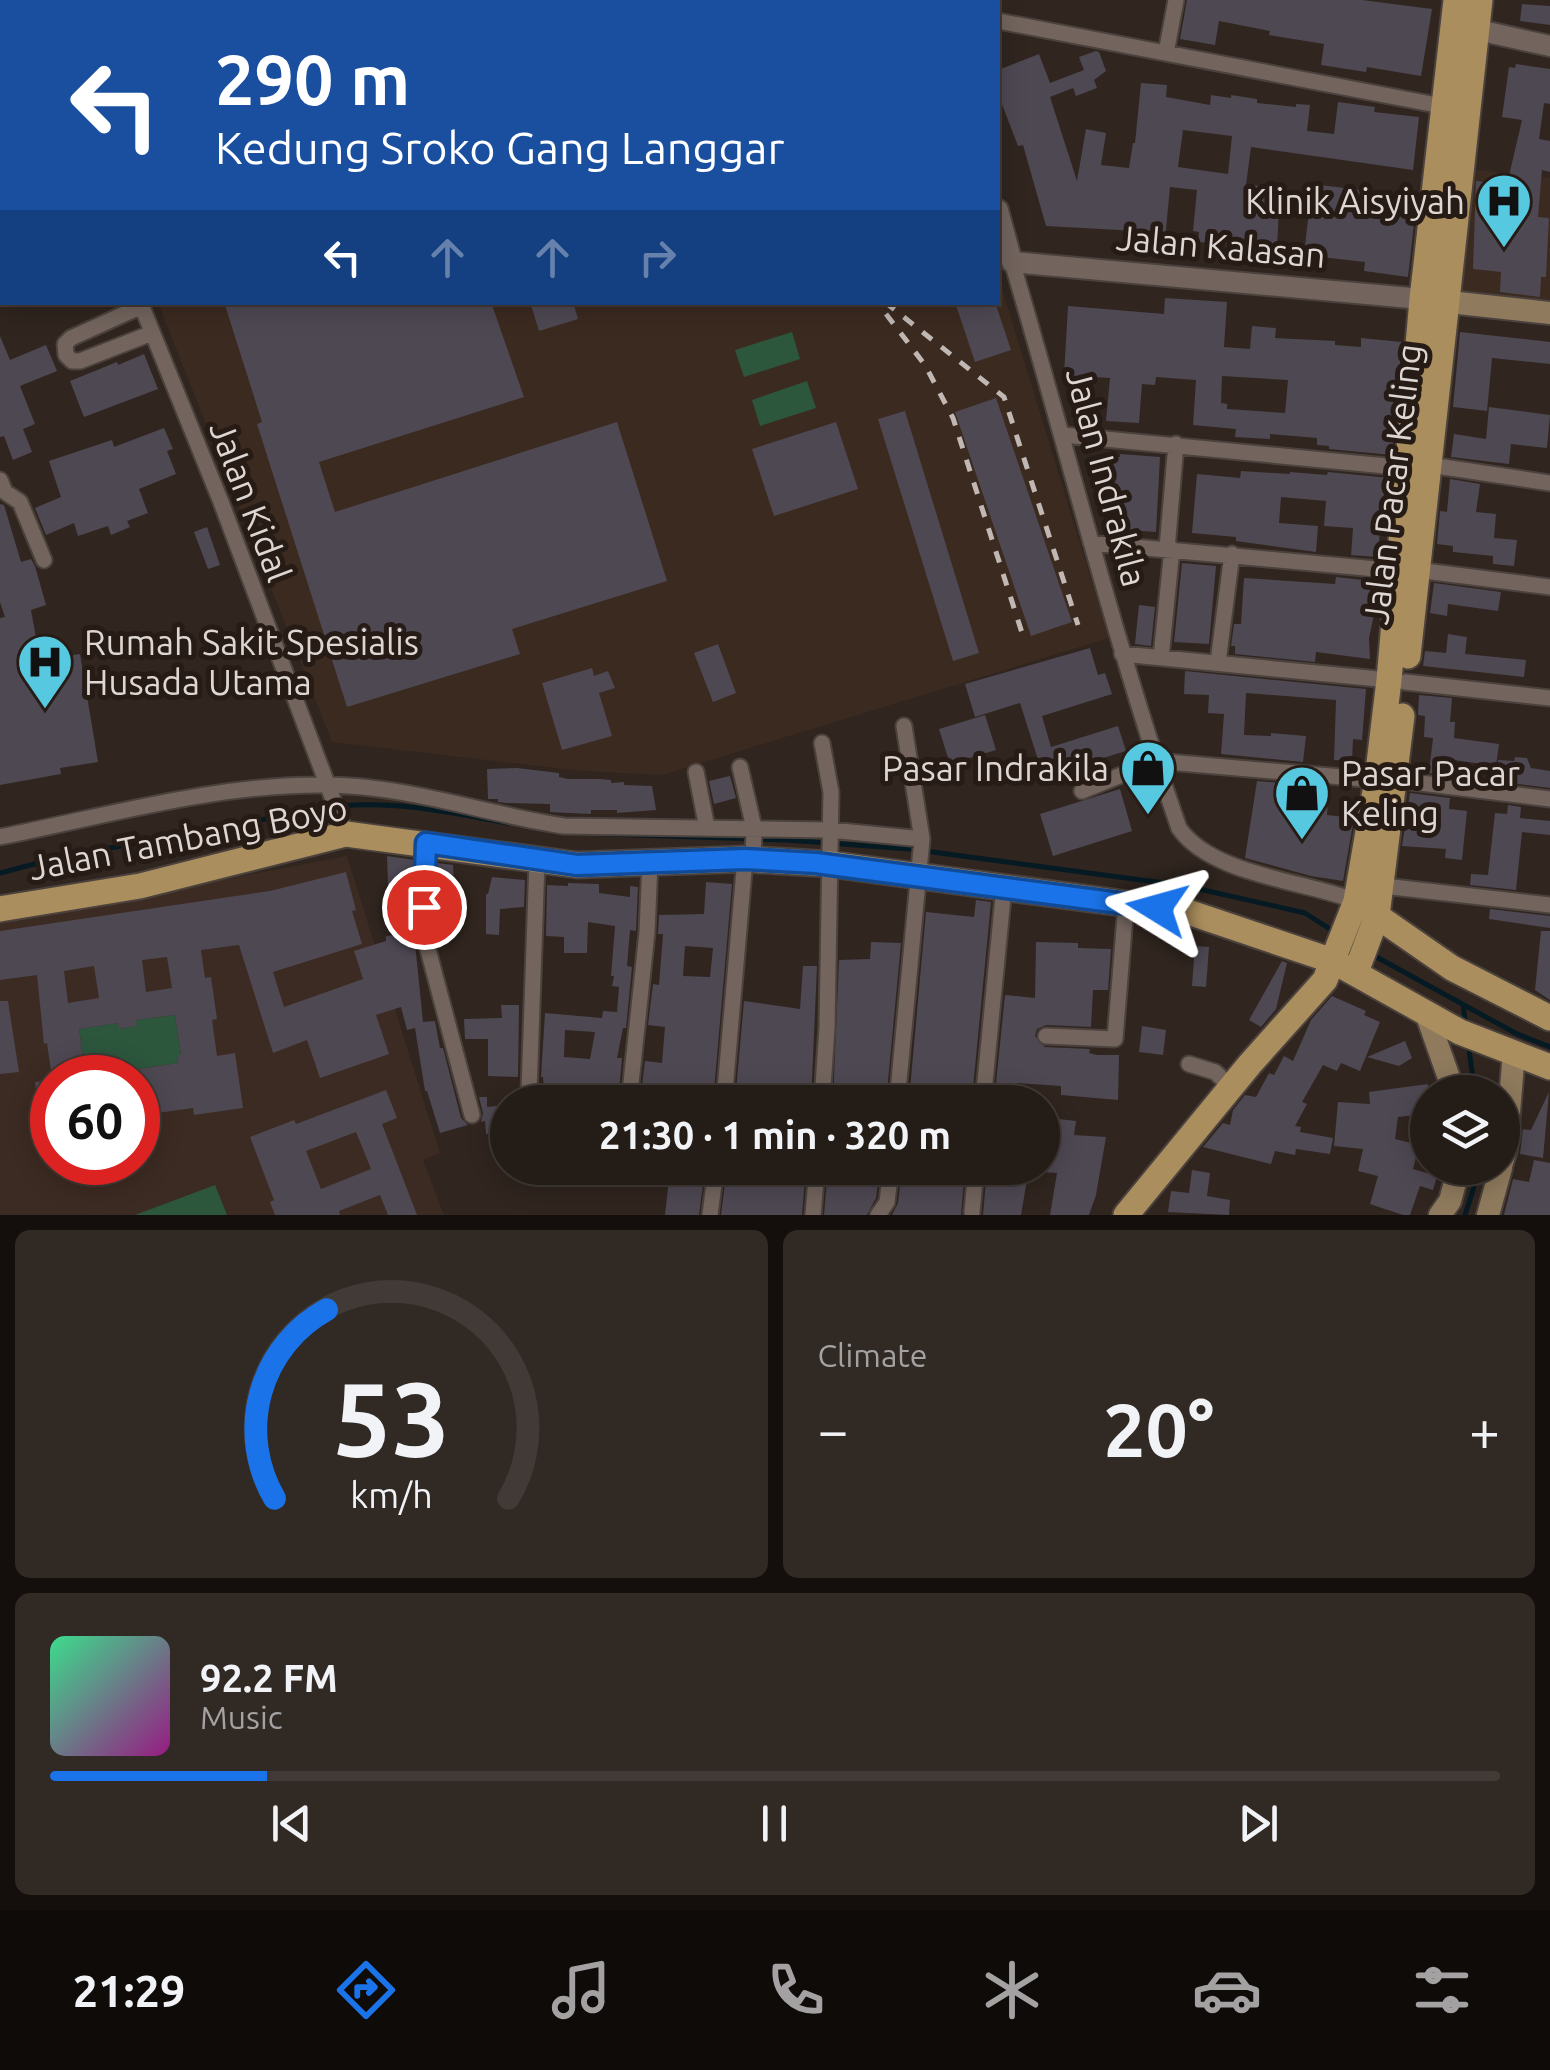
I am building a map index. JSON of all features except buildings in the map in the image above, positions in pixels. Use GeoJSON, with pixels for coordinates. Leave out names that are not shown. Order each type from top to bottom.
{"type":"FeatureCollection","features":[{"type":"Feature","properties":{"kind":"main road","name":"Jalan Pacar Keling"},"geometry":{"type":"LineString","coordinates":[[1436,300],[1442,106],[1462,18],[1480,0]]}},
{"type":"Feature","properties":{"kind":"main road","name":"Jalan Pacar Keling"},"geometry":{"type":"LineString","coordinates":[[1126,1215],[1231,1087],[1325,980],[1346,963],[1365,906],[1386,780],[1397,681],[1462,18]]}},
{"type":"Feature","properties":{"kind":"main road","name":"Jalan Kalasan"},"geometry":{"type":"LineString","coordinates":[[1436,300],[1550,313]]}},
{"type":"Feature","properties":{"kind":"main road","name":"Jalan Tambang Boyo"},"geometry":{"type":"LineString","coordinates":[[0,909],[140,886],[343,827],[577,865],[650,862],[752,847],[1188,912],[1346,963],[1426,1013],[1453,1040],[1550,1067]]}},
{"type":"Feature","properties":{"kind":"main road"},"geometry":{"type":"LineString","coordinates":[[1365,906],[1452,968],[1550,1018]]}},
{"type":"Feature","properties":{"kind":"main road"},"geometry":{"type":"LineString","coordinates":[[1453,1040],[1454,1075]]}},
{"type":"Feature","properties":{"kind":"main road"},"geometry":{"type":"LineString","coordinates":[[1506,1056],[1506,1075]]}},
{"type":"Feature","properties":{"kind":"main road"},"geometry":{"type":"LineString","coordinates":[[1440,1215],[1455,1185]]}},
{"type":"Feature","properties":{"kind":"main road"},"geometry":{"type":"LineString","coordinates":[[1488,1215],[1496,1185]]}},
{"type":"Feature","properties":{"kind":"street"},"geometry":{"type":"LineString","coordinates":[[1166,53],[1176,0]]}},
{"type":"Feature","properties":{"kind":"street"},"geometry":{"type":"LineString","coordinates":[[1462,18],[1550,46]]}},
{"type":"Feature","properties":{"kind":"street"},"geometry":{"type":"LineString","coordinates":[[1000,21],[1442,106]]}},
{"type":"Feature","properties":{"kind":"street","name":"Jalan Indrakila"},"geometry":{"type":"LineString","coordinates":[[1000,217],[1122,654],[1178,828],[1195,846],[1241,868],[1324,888],[1365,906],[1550,904]]}},
{"type":"Feature","properties":{"kind":"street","name":"Jalan Kalasan"},"geometry":{"type":"LineString","coordinates":[[1012,262],[1436,300]]}},
{"type":"Feature","properties":{"kind":"street"},"geometry":{"type":"LineString","coordinates":[[139,305],[71,338],[64,351],[72,361],[80,361],[152,332]]}},
{"type":"Feature","properties":{"kind":"street","name":"Jalan Kidal"},"geometry":{"type":"LineString","coordinates":[[141,305],[221,502],[343,827]]}},
{"type":"Feature","properties":{"kind":"street"},"geometry":{"type":"LineString","coordinates":[[1063,435],[1419,467],[1550,483]]}},
{"type":"Feature","properties":{"kind":"street"},"geometry":{"type":"LineString","coordinates":[[1160,657],[1176,444]]}},
{"type":"Feature","properties":{"kind":"street"},"geometry":{"type":"LineString","coordinates":[[2,489],[20,502],[44,560]]}},
{"type":"Feature","properties":{"kind":"street"},"geometry":{"type":"LineString","coordinates":[[1091,542],[1408,570],[1550,587]]}},
{"type":"Feature","properties":{"kind":"street"},"geometry":{"type":"LineString","coordinates":[[1218,662],[1232,554]]}},
{"type":"Feature","properties":{"kind":"street"},"geometry":{"type":"LineString","coordinates":[[1122,654],[1550,698]]}},
{"type":"Feature","properties":{"kind":"street"},"geometry":{"type":"LineString","coordinates":[[899,1085],[922,842],[904,726]]}},
{"type":"Feature","properties":{"kind":"street"},"geometry":{"type":"LineString","coordinates":[[822,743],[829,774],[830,832],[828,1027],[823,1085]]}},
{"type":"Feature","properties":{"kind":"street"},"geometry":{"type":"LineString","coordinates":[[1082,792],[1156,761],[1386,780],[1550,799]]}},
{"type":"Feature","properties":{"kind":"street"},"geometry":{"type":"LineString","coordinates":[[726,1085],[752,847],[740,767]]}},
{"type":"Feature","properties":{"kind":"street"},"geometry":{"type":"LineString","coordinates":[[696,772],[707,828]]}},
{"type":"Feature","properties":{"kind":"street"},"geometry":{"type":"LineString","coordinates":[[0,837],[226,792],[328,789],[435,798],[564,826],[707,828],[752,847],[830,832],[922,842]]}},
{"type":"Feature","properties":{"kind":"street"},"geometry":{"type":"LineString","coordinates":[[426,843],[426,942],[472,1115]]}},
{"type":"Feature","properties":{"kind":"street"},"geometry":{"type":"LineString","coordinates":[[529,1085],[538,861]]}},
{"type":"Feature","properties":{"kind":"street"},"geometry":{"type":"LineString","coordinates":[[632,1085],[650,862]]}},
{"type":"Feature","properties":{"kind":"street"},"geometry":{"type":"LineString","coordinates":[[985,1085],[1004,886]]}},
{"type":"Feature","properties":{"kind":"street"},"geometry":{"type":"LineString","coordinates":[[1046,1036],[1115,1039],[1126,904]]}},
{"type":"Feature","properties":{"kind":"street"},"geometry":{"type":"LineString","coordinates":[[1189,1064],[1214,1072],[1231,1087]]}},
{"type":"Feature","properties":{"kind":"street"},"geometry":{"type":"LineString","coordinates":[[710,1215],[714,1185]]}},
{"type":"Feature","properties":{"kind":"street"},"geometry":{"type":"LineString","coordinates":[[813,1215],[816,1185]]}},
{"type":"Feature","properties":{"kind":"street"},"geometry":{"type":"LineString","coordinates":[[878,1215],[887,1202],[889,1185]]}},
{"type":"Feature","properties":{"kind":"street"},"geometry":{"type":"LineString","coordinates":[[972,1212],[974,1185]]}},
{"type":"Feature","properties":{"kind":"shaded area","name":"Klinik Aisyiyah"},"geometry":{"type":"Polygon","coordinates":[[[1466,169],[1550,178],[1550,306],[1454,296],[1466,169]]]}},
{"type":"Feature","properties":{"kind":"shaded area"},"geometry":{"type":"Polygon","coordinates":[[[1000,283],[1109,638],[662,775],[582,771],[332,742],[159,305],[1000,305],[1000,283]]]}},
{"type":"Feature","properties":{"kind":"shaded area"},"geometry":{"type":"Polygon","coordinates":[[[347,856],[440,1153],[423,1160],[444,1215],[0,1215],[0,922],[347,856]]]}},
{"type":"Feature","properties":{"kind":"green space"},"geometry":{"type":"Polygon","coordinates":[[[792,332],[800,359],[744,377],[735,350],[792,332]]]}},
{"type":"Feature","properties":{"kind":"green space"},"geometry":{"type":"Polygon","coordinates":[[[807,381],[816,408],[760,426],[752,400],[807,381]]]}},
{"type":"Feature","properties":{"kind":"green space"},"geometry":{"type":"Polygon","coordinates":[[[175,1015],[181,1055],[177,1056],[178,1063],[160,1066],[160,1055],[83,1055],[79,1029],[118,1023],[120,1029],[136,1026],[136,1020],[175,1015]]]}},
{"type":"Feature","properties":{"kind":"green space"},"geometry":{"type":"Polygon","coordinates":[[[215,1185],[227,1215],[135,1215],[215,1185]]]}},
{"type":"Feature","properties":{"kind":"waterway"},"geometry":{"type":"LineString","coordinates":[[341,806],[405,807],[508,823]]}},
{"type":"Feature","properties":{"kind":"waterway"},"geometry":{"type":"LineString","coordinates":[[0,873],[57,858],[330,807]]}},
{"type":"Feature","properties":{"kind":"waterway"},"geometry":{"type":"LineString","coordinates":[[579,833],[787,840],[910,849],[1186,886],[1305,913],[1336,933]]}},
{"type":"Feature","properties":{"kind":"waterway"},"geometry":{"type":"LineString","coordinates":[[1371,954],[1517,1034],[1550,1047]]}},
{"type":"Feature","properties":{"kind":"waterway"},"geometry":{"type":"LineString","coordinates":[[1463,1005],[1466,1027]]}},
{"type":"Feature","properties":{"kind":"waterway"},"geometry":{"type":"LineString","coordinates":[[1468,1043],[1473,1075]]}},
{"type":"Feature","properties":{"kind":"waterway"},"geometry":{"type":"LineString","coordinates":[[1465,1215],[1475,1185]]}},
{"type":"Feature","properties":{"kind":"railway"},"geometry":{"type":"LineString","coordinates":[[889,305],[1004,397],[1078,625]]}},
{"type":"Feature","properties":{"kind":"railway"},"geometry":{"type":"LineString","coordinates":[[886,314],[925,365],[953,418],[1024,639]]}},
{"type":"Feature","properties":{"kind":"place","name":"Klinik Aisyiyah"},"geometry":{"type":"Point","coordinates":[1504,250]}},
{"type":"Feature","properties":{"kind":"place","name":"Rumah Sakit Spesialis Husada Utama"},"geometry":{"type":"Point","coordinates":[45,711]}},
{"type":"Feature","properties":{"kind":"place","name":"Pasar Indrakila"},"geometry":{"type":"Point","coordinates":[1148,817]}},
{"type":"Feature","properties":{"kind":"place","name":"Pasar Pacar Keling"},"geometry":{"type":"Point","coordinates":[1302,842]}},
{"type":"Feature","properties":{"kind":"route"},"geometry":{"type":"LineString","coordinates":[[424,907],[426,843],[577,865],[745,859],[816,863],[1157,908]]}}]}
